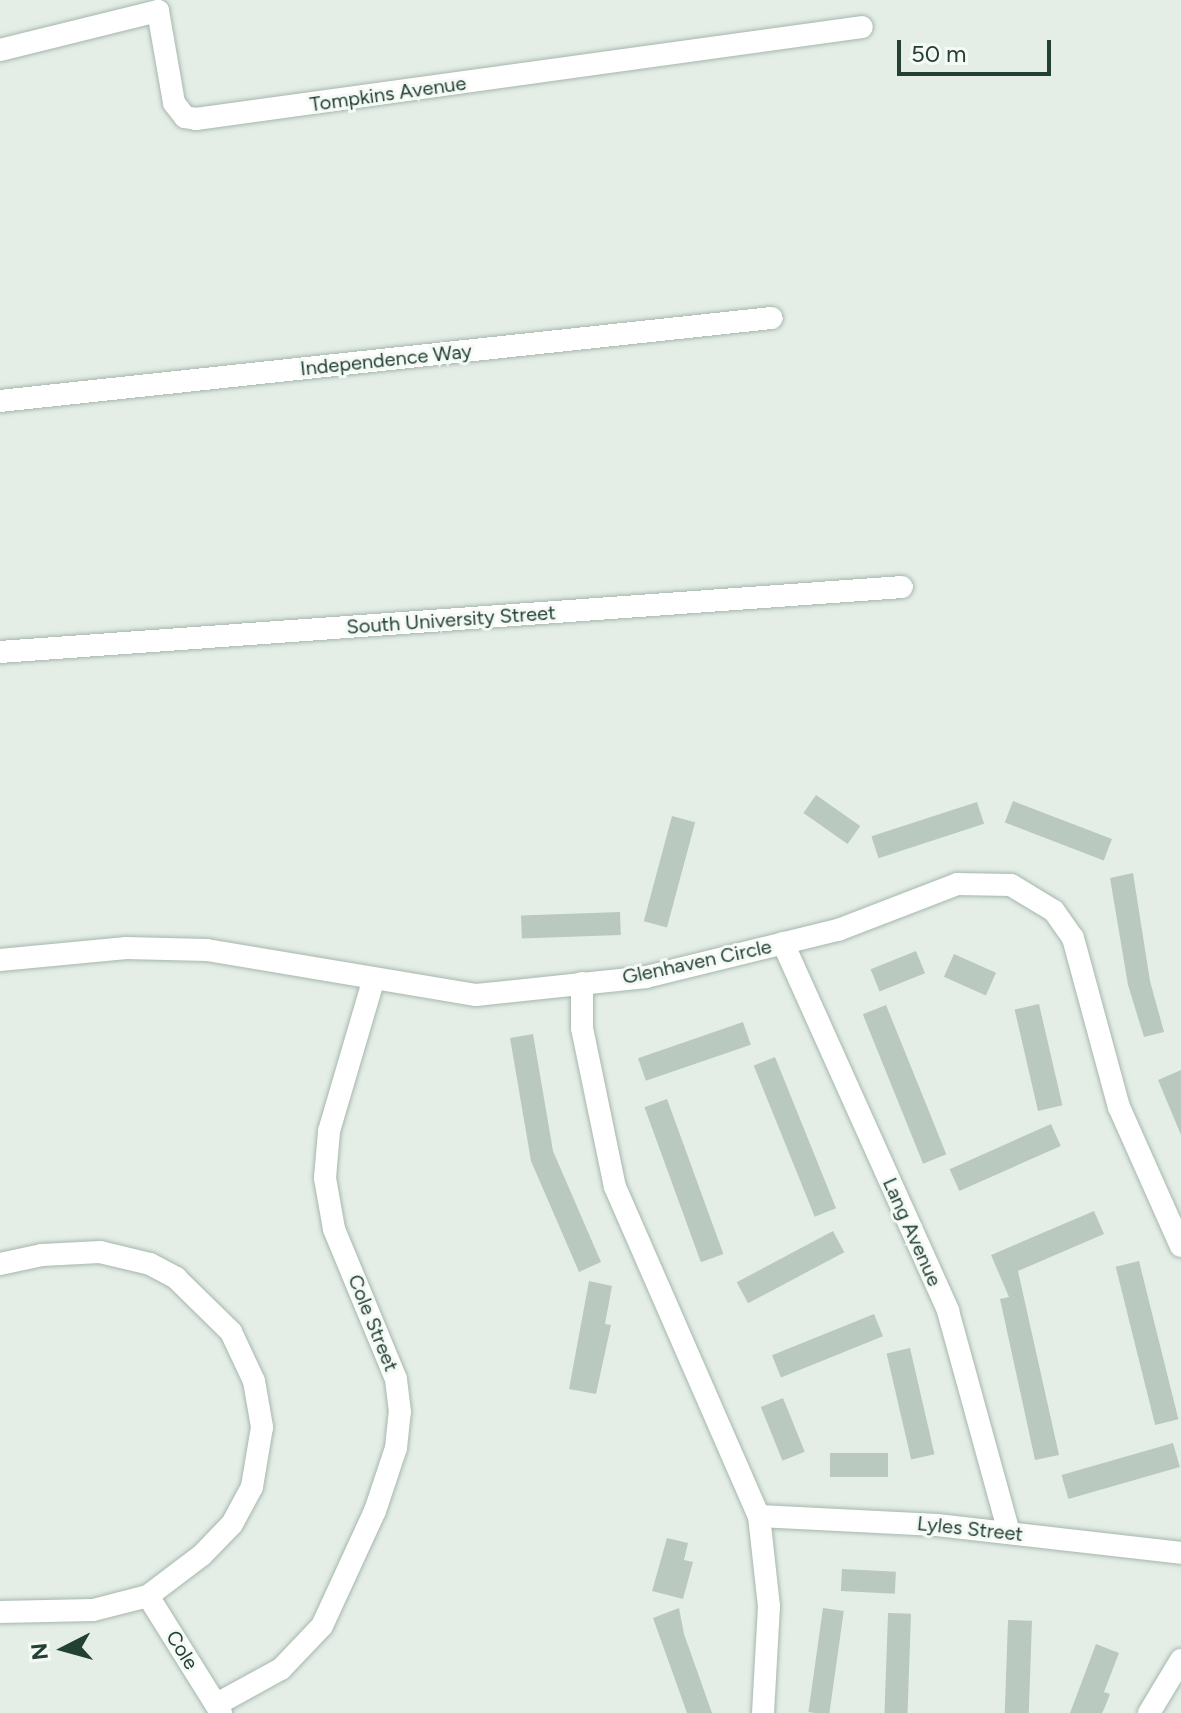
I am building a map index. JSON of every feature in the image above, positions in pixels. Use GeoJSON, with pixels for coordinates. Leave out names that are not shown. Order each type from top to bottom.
{"type":"FeatureCollection","features":[{"type":"Feature","properties":{"kind":"street","name":"Tompkins Avenue"},"geometry":{"type":"LineString","coordinates":[[0,50],[162,6],[174,103],[185,117],[196,119],[862,27]]}},
{"type":"Feature","properties":{"kind":"street","name":"Independence Way"},"geometry":{"type":"LineString","coordinates":[[0,401],[772,318]]}},
{"type":"Feature","properties":{"kind":"street","name":"South University Street"},"geometry":{"type":"LineString","coordinates":[[0,652],[902,587]]}},
{"type":"Feature","properties":{"kind":"street","name":"Glenhaven Circle"},"geometry":{"type":"LineString","coordinates":[[0,960],[126,948],[207,950],[476,995],[646,977],[838,930],[957,884],[996,882],[1034,896],[1054,911],[1077,948],[1092,1022],[1119,1107],[1181,1246]]}},
{"type":"Feature","properties":{"kind":"street","name":"Lang Avenue"},"geometry":{"type":"LineString","coordinates":[[783,943],[948,1311],[1009,1533]]}},
{"type":"Feature","properties":{"kind":"street","name":"Cole Street"},"geometry":{"type":"LineString","coordinates":[[219,1708],[281,1669],[322,1626],[375,1511],[396,1448],[400,1412],[396,1379],[334,1229],[325,1178],[329,1131],[374,978]]}},
{"type":"Feature","properties":{"kind":"street"},"geometry":{"type":"LineString","coordinates":[[582,983],[582,1028],[615,1187],[759,1516],[769,1606],[763,1713]]}},
{"type":"Feature","properties":{"kind":"street"},"geometry":{"type":"LineString","coordinates":[[0,1264],[78,1252],[150,1264],[197,1293],[243,1354],[262,1427],[252,1487],[220,1538],[148,1596],[93,1610],[0,1612]]}},
{"type":"Feature","properties":{"kind":"street","name":"Lyles Street"},"geometry":{"type":"LineString","coordinates":[[759,1516],[1009,1533],[1181,1553]]}},
{"type":"Feature","properties":{"kind":"street","name":"Cole"},"geometry":{"type":"LineString","coordinates":[[148,1596],[219,1708]]}},
{"type":"Feature","properties":{"kind":"street"},"geometry":{"type":"LineString","coordinates":[[1149,1713],[1181,1660]]}},
{"type":"Feature","properties":{"kind":"building"},"geometry":{"type":"Polygon","coordinates":[[[816,795],[860,826],[848,844],[803,813],[816,795]]]}},
{"type":"Feature","properties":{"kind":"building"},"geometry":{"type":"Polygon","coordinates":[[[1013,801],[1112,839],[1104,860],[1005,822],[1013,801]]]}},
{"type":"Feature","properties":{"kind":"building"},"geometry":{"type":"Polygon","coordinates":[[[977,802],[984,824],[879,858],[871,836],[977,802]]]}},
{"type":"Feature","properties":{"kind":"building"},"geometry":{"type":"Polygon","coordinates":[[[672,816],[695,822],[667,927],[644,921],[672,816]]]}},
{"type":"Feature","properties":{"kind":"building"},"geometry":{"type":"Polygon","coordinates":[[[1133,873],[1150,981],[1164,1032],[1144,1037],[1128,985],[1110,878],[1133,873]]]}},
{"type":"Feature","properties":{"kind":"building"},"geometry":{"type":"Polygon","coordinates":[[[620,912],[621,935],[522,938],[521,915],[620,912]]]}},
{"type":"Feature","properties":{"kind":"building"},"geometry":{"type":"Polygon","coordinates":[[[916,951],[925,973],[880,992],[871,969],[916,951]]]}},
{"type":"Feature","properties":{"kind":"building"},"geometry":{"type":"Polygon","coordinates":[[[954,954],[996,973],[986,996],[944,977],[954,954]]]}},
{"type":"Feature","properties":{"kind":"building"},"geometry":{"type":"Polygon","coordinates":[[[1039,1004],[1062,1105],[1038,1111],[1015,1010],[1039,1004]]]}},
{"type":"Feature","properties":{"kind":"building"},"geometry":{"type":"Polygon","coordinates":[[[886,1005],[946,1154],[923,1164],[863,1014],[886,1005]]]}},
{"type":"Feature","properties":{"kind":"building"},"geometry":{"type":"Polygon","coordinates":[[[743,1022],[751,1045],[646,1081],[638,1058],[743,1022]]]}},
{"type":"Feature","properties":{"kind":"building"},"geometry":{"type":"Polygon","coordinates":[[[533,1034],[553,1151],[601,1262],[579,1272],[531,1161],[510,1038],[533,1034]]]}},
{"type":"Feature","properties":{"kind":"building"},"geometry":{"type":"Polygon","coordinates":[[[775,1057],[836,1208],[815,1217],[754,1066],[775,1057]]]}},
{"type":"Feature","properties":{"kind":"building"},"geometry":{"type":"Polygon","coordinates":[[[1181,1070],[1181,1135],[1158,1080],[1181,1070]]]}},
{"type":"Feature","properties":{"kind":"building"},"geometry":{"type":"Polygon","coordinates":[[[667,1099],[723,1254],[701,1262],[644,1107],[667,1099]]]}},
{"type":"Feature","properties":{"kind":"building"},"geometry":{"type":"Polygon","coordinates":[[[1051,1124],[1061,1146],[959,1191],[950,1169],[1051,1124]]]}},
{"type":"Feature","properties":{"kind":"building"},"geometry":{"type":"Polygon","coordinates":[[[1094,1211],[1104,1234],[1018,1271],[1059,1455],[1035,1460],[1000,1299],[1009,1297],[991,1255],[1094,1211]]]}},
{"type":"Feature","properties":{"kind":"building"},"geometry":{"type":"Polygon","coordinates":[[[833,1231],[844,1252],[748,1303],[737,1282],[833,1231]]]}},
{"type":"Feature","properties":{"kind":"building"},"geometry":{"type":"Polygon","coordinates":[[[1139,1261],[1178,1419],[1155,1425],[1116,1267],[1139,1261]]]}},
{"type":"Feature","properties":{"kind":"building"},"geometry":{"type":"Polygon","coordinates":[[[589,1281],[612,1286],[605,1324],[611,1325],[596,1394],[569,1389],[589,1281]]]}},
{"type":"Feature","properties":{"kind":"building"},"geometry":{"type":"Polygon","coordinates":[[[874,1314],[883,1336],[781,1377],[772,1355],[874,1314]]]}},
{"type":"Feature","properties":{"kind":"building"},"geometry":{"type":"Polygon","coordinates":[[[910,1348],[935,1454],[911,1460],[887,1353],[910,1348]]]}},
{"type":"Feature","properties":{"kind":"building"},"geometry":{"type":"Polygon","coordinates":[[[783,1398],[805,1452],[782,1461],[761,1407],[783,1398]]]}},
{"type":"Feature","properties":{"kind":"building"},"geometry":{"type":"Polygon","coordinates":[[[1173,1443],[1180,1467],[1068,1499],[1061,1475],[1173,1443]]]}},
{"type":"Feature","properties":{"kind":"building"},"geometry":{"type":"Polygon","coordinates":[[[830,1453],[888,1453],[888,1477],[830,1477],[830,1453]]]}},
{"type":"Feature","properties":{"kind":"building"},"geometry":{"type":"Polygon","coordinates":[[[667,1538],[688,1543],[684,1560],[693,1562],[683,1599],[652,1591],[667,1538]]]}},
{"type":"Feature","properties":{"kind":"building"},"geometry":{"type":"Polygon","coordinates":[[[842,1569],[896,1572],[895,1594],[841,1591],[842,1569]]]}},
{"type":"Feature","properties":{"kind":"building"},"geometry":{"type":"Polygon","coordinates":[[[679,1608],[684,1634],[712,1713],[687,1713],[653,1618],[679,1608]]]}},
{"type":"Feature","properties":{"kind":"building"},"geometry":{"type":"Polygon","coordinates":[[[823,1608],[844,1611],[829,1713],[808,1712],[823,1608]]]}},
{"type":"Feature","properties":{"kind":"building"},"geometry":{"type":"Polygon","coordinates":[[[888,1613],[911,1614],[908,1713],[885,1713],[888,1613]]]}},
{"type":"Feature","properties":{"kind":"building"},"geometry":{"type":"Polygon","coordinates":[[[1008,1620],[1032,1621],[1029,1713],[1005,1713],[1008,1620]]]}},
{"type":"Feature","properties":{"kind":"building"},"geometry":{"type":"Polygon","coordinates":[[[1096,1644],[1119,1653],[1104,1692],[1110,1694],[1102,1713],[1070,1713],[1096,1644]]]}}]}
